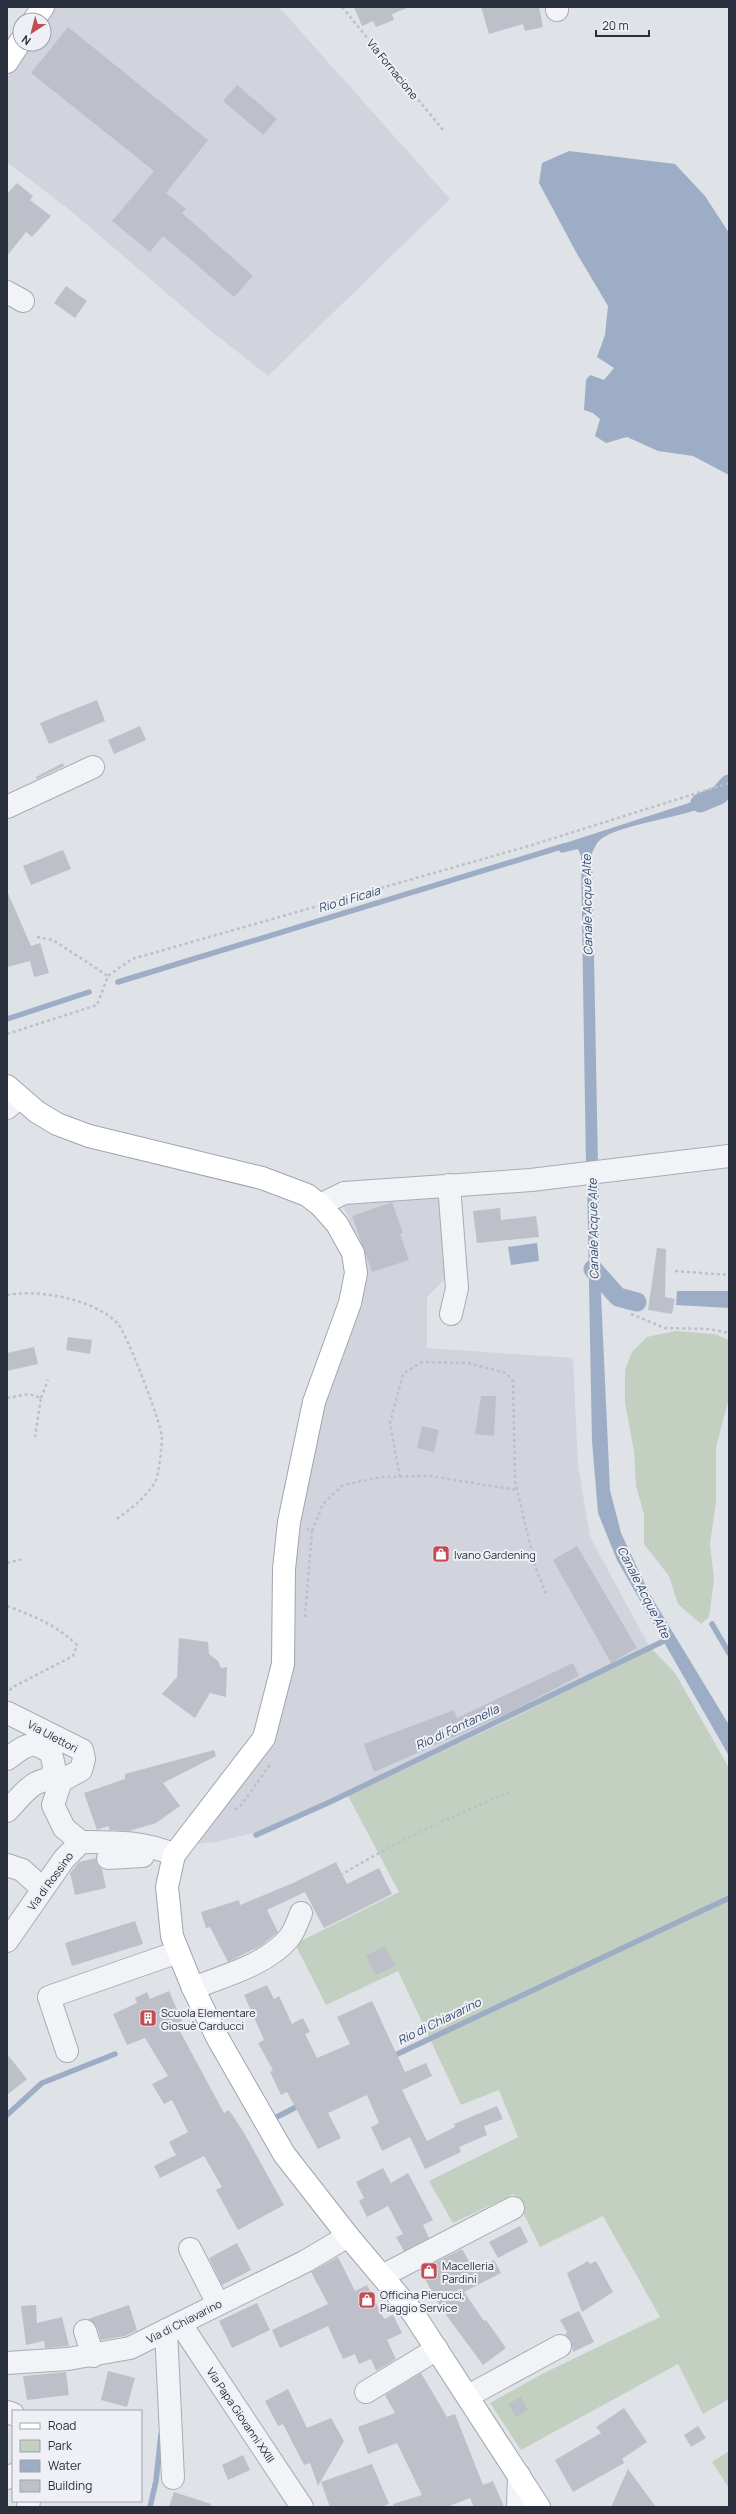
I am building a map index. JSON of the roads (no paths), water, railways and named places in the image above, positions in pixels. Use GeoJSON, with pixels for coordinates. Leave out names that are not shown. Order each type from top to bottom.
{"type":"FeatureCollection","features":[{"type":"Feature","properties":{"kind":"main road"},"geometry":{"type":"LineString","coordinates":[[7,62],[14,52]]}},
{"type":"Feature","properties":{"kind":"main road"},"geometry":{"type":"LineString","coordinates":[[11,1097],[57,1124],[88,1136],[262,1178],[293,1188],[320,1205],[337,1224],[353,1253],[356,1273],[350,1303],[314,1402],[289,1522],[282,1603],[283,1664],[264,1738],[174,1855],[167,1887],[172,1936],[193,1988],[217,2037],[284,2154],[348,2236],[413,2312],[539,2507]]}},
{"type":"Feature","properties":{"kind":"street"},"geometry":{"type":"LineString","coordinates":[[7,807],[93,767]]}},
{"type":"Feature","properties":{"kind":"street"},"geometry":{"type":"LineString","coordinates":[[320,1205],[344,1193],[449,1186],[592,1173],[729,1156]]}},
{"type":"Feature","properties":{"kind":"street"},"geometry":{"type":"LineString","coordinates":[[449,1186],[457,1288],[451,1314]]}},
{"type":"Feature","properties":{"kind":"street","name":"Via Ulettori"},"geometry":{"type":"LineString","coordinates":[[8,1707],[82,1750],[84,1759],[81,1770],[56,1780]]}},
{"type":"Feature","properties":{"kind":"street"},"geometry":{"type":"LineString","coordinates":[[7,1759],[27,1745],[40,1745],[50,1753],[56,1780],[53,1805],[64,1828],[81,1842]]}},
{"type":"Feature","properties":{"kind":"street"},"geometry":{"type":"LineString","coordinates":[[7,1811],[36,1781],[56,1780]]}},
{"type":"Feature","properties":{"kind":"street","name":"Via di Rossino"},"geometry":{"type":"LineString","coordinates":[[8,1939],[64,1859],[81,1842],[128,1843],[162,1849],[174,1855]]}},
{"type":"Feature","properties":{"kind":"street"},"geometry":{"type":"LineString","coordinates":[[108,1858],[174,1855]]}},
{"type":"Feature","properties":{"kind":"street"},"geometry":{"type":"LineString","coordinates":[[7,1865],[22,1870],[43,1889]]}},
{"type":"Feature","properties":{"kind":"street"},"geometry":{"type":"LineString","coordinates":[[193,1988],[255,1963],[271,1952],[289,1938],[301,1913]]}},
{"type":"Feature","properties":{"kind":"street"},"geometry":{"type":"LineString","coordinates":[[67,2051],[49,1997],[178,1952]]}},
{"type":"Feature","properties":{"kind":"street"},"geometry":{"type":"LineString","coordinates":[[382,2276],[513,2208]]}},
{"type":"Feature","properties":{"kind":"street","name":"Via di Chiavarino"},"geometry":{"type":"LineString","coordinates":[[7,2362],[93,2356],[130,2348],[306,2260],[348,2236]]}},
{"type":"Feature","properties":{"kind":"street"},"geometry":{"type":"LineString","coordinates":[[190,2249],[218,2304]]}},
{"type":"Feature","properties":{"kind":"street"},"geometry":{"type":"LineString","coordinates":[[173,2327],[173,2478]]}},
{"type":"Feature","properties":{"kind":"street","name":"Via Papa Giovanni XXIII"},"geometry":{"type":"LineString","coordinates":[[173,2327],[302,2507]]}},
{"type":"Feature","properties":{"kind":"street"},"geometry":{"type":"LineString","coordinates":[[85,2331],[93,2356]]}},
{"type":"Feature","properties":{"kind":"street"},"geometry":{"type":"LineString","coordinates":[[468,2396],[560,2346]]}},
{"type":"Feature","properties":{"kind":"street"},"geometry":{"type":"LineString","coordinates":[[366,2392],[437,2349]]}},
{"type":"Feature","properties":{"kind":"street"},"geometry":{"type":"LineString","coordinates":[[518,2507],[519,2475]]}},
{"type":"Feature","properties":{"kind":"water"},"geometry":{"type":"Polygon","coordinates":[[[569,151],[675,164],[705,196],[729,233],[729,475],[693,456],[658,451],[627,437],[606,443],[595,436],[600,419],[593,413],[584,410],[586,380],[590,375],[604,380],[614,368],[597,357],[605,335],[608,306],[576,252],[539,183],[542,163],[569,151]]]}},
{"type":"Feature","properties":{"kind":"water"},"geometry":{"type":"Polygon","coordinates":[[[729,790],[722,799],[708,806],[690,812],[628,827],[612,833],[599,841],[592,853],[598,1165],[586,1166],[581,856],[578,849],[561,853],[556,846],[729,790]]]}},
{"type":"Feature","properties":{"kind":"water"},"geometry":{"type":"Polygon","coordinates":[[[587,1180],[599,1180],[599,1251],[610,1490],[621,1533],[649,1593],[729,1725],[729,1756],[617,1560],[598,1513],[592,1441],[587,1180]]]}},
{"type":"Feature","properties":{"kind":"water"},"geometry":{"type":"Polygon","coordinates":[[[537,1243],[539,1261],[511,1265],[508,1247],[537,1243]]]}},
{"type":"Feature","properties":{"kind":"water"},"geometry":{"type":"Polygon","coordinates":[[[677,1291],[729,1291],[729,1308],[676,1305],[677,1291]]]}},
{"type":"Feature","properties":{"kind":"waterway","name":"Canale Acque Alte"},"geometry":{"type":"LineString","coordinates":[[700,803],[719,795],[729,784]]}},
{"type":"Feature","properties":{"kind":"waterway","name":"Rio di Ficaia"},"geometry":{"type":"LineString","coordinates":[[118,982],[564,846]]}},
{"type":"Feature","properties":{"kind":"waterway","name":"Rio di Ficaia"},"geometry":{"type":"LineString","coordinates":[[7,1019],[89,992]]}},
{"type":"Feature","properties":{"kind":"waterway"},"geometry":{"type":"LineString","coordinates":[[593,1269],[618,1297],[637,1302]]}},
{"type":"Feature","properties":{"kind":"waterway"},"geometry":{"type":"LineString","coordinates":[[712,1624],[729,1653]]}},
{"type":"Feature","properties":{"kind":"waterway","name":"Rio di Fontanella"},"geometry":{"type":"LineString","coordinates":[[256,1835],[330,1802],[668,1639]]}},
{"type":"Feature","properties":{"kind":"waterway","name":"Rio di Chiavarino"},"geometry":{"type":"LineString","coordinates":[[391,2057],[729,1898]]}},
{"type":"Feature","properties":{"kind":"waterway","name":"Rio di Fontanella"},"geometry":{"type":"LineString","coordinates":[[7,2115],[42,2083],[115,2054]]}},
{"type":"Feature","properties":{"kind":"waterway","name":"Rio di Chiavarino"},"geometry":{"type":"LineString","coordinates":[[272,2117],[273,2119],[302,2104]]}},
{"type":"Feature","properties":{"kind":"waterway","name":"Rio di Chiavarino"},"geometry":{"type":"LineString","coordinates":[[150,2507],[156,2481],[161,2434]]}},
{"type":"Feature","properties":{"kind":"place","name":"Ivano Gardening"},"geometry":{"type":"Point","coordinates":[441,1554]}},
{"type":"Feature","properties":{"kind":"place","name":"Scuola Elementare Giosuè Carducci"},"geometry":{"type":"Point","coordinates":[148,2018]}},
{"type":"Feature","properties":{"kind":"place","name":"Macelleria Pardini"},"geometry":{"type":"Point","coordinates":[429,2271]}},
{"type":"Feature","properties":{"kind":"place","name":"Officina Pierucci, Piaggio Service"},"geometry":{"type":"Point","coordinates":[367,2300]}}]}
